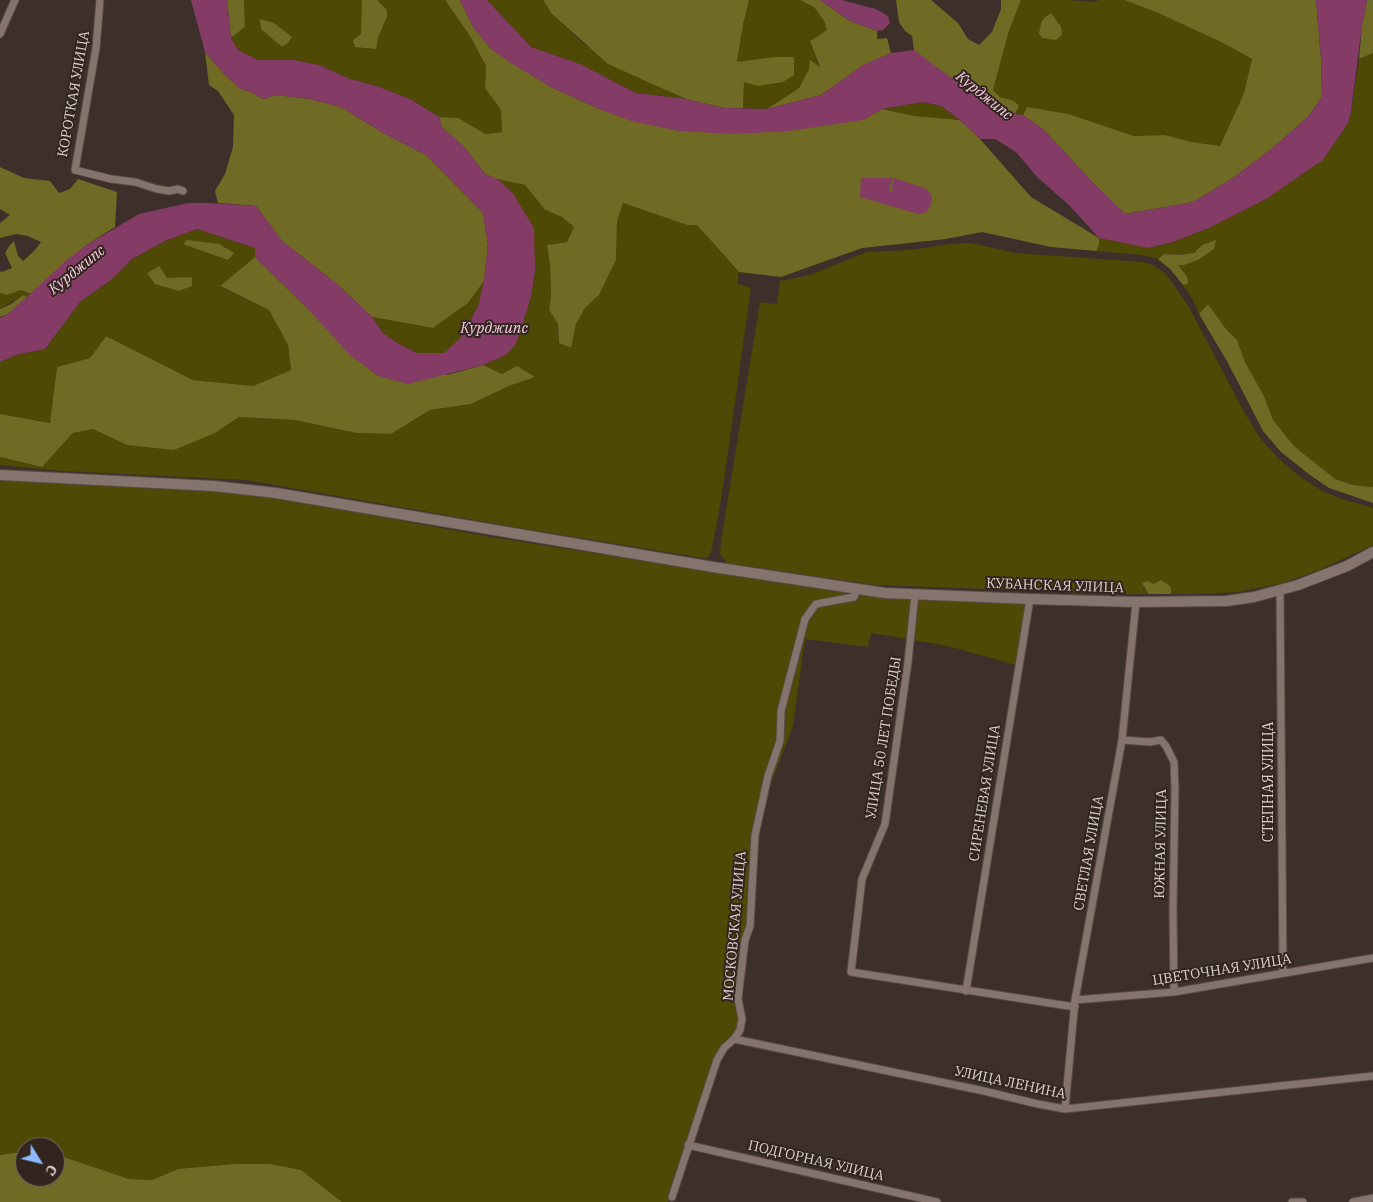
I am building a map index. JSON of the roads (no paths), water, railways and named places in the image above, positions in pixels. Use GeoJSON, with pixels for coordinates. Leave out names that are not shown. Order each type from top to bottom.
{"type":"FeatureCollection","features":[{"type":"Feature","properties":{"kind":"main road","name":"КУБАНСКАЯ УЛИЦА"},"geometry":{"type":"LineString","coordinates":[[0,475],[214,486],[276,493],[728,570],[885,592],[915,594],[1136,602],[1226,601],[1280,591],[1320,577],[1373,552]]}},
{"type":"Feature","properties":{"kind":"street"},"geometry":{"type":"LineString","coordinates":[[0,34],[15,0]]}},
{"type":"Feature","properties":{"kind":"street","name":"КОРОТКАЯ УЛИЦА"},"geometry":{"type":"LineString","coordinates":[[100,0],[96,48],[74,170],[111,179],[135,182],[157,189],[169,191],[183,190]]}},
{"type":"Feature","properties":{"kind":"street","name":"МОСКОВСКАЯ УЛИЦА"},"geometry":{"type":"LineString","coordinates":[[734,1039],[740,1030],[742,1019],[738,999],[745,940],[750,926],[755,835],[768,776],[780,741],[781,711],[805,619],[816,604],[854,597],[857,588]]}},
{"type":"Feature","properties":{"kind":"street","name":"СТЕПНАЯ УЛИЦА"},"geometry":{"type":"LineString","coordinates":[[1280,591],[1283,973]]}},
{"type":"Feature","properties":{"kind":"street","name":"УЛИЦА 50 ЛЕТ ПОБЕДЫ"},"geometry":{"type":"LineString","coordinates":[[851,972],[862,879],[885,824],[908,662],[915,594]]}},
{"type":"Feature","properties":{"kind":"street","name":"СИРЕНЕВАЯ УЛИЦА"},"geometry":{"type":"LineString","coordinates":[[966,991],[1030,599]]}},
{"type":"Feature","properties":{"kind":"street","name":"СВЕТЛАЯ УЛИЦА"},"geometry":{"type":"LineString","coordinates":[[1065,1109],[1075,1003],[1122,740],[1136,602]]}},
{"type":"Feature","properties":{"kind":"street","name":"ЮЖНАЯ УЛИЦА"},"geometry":{"type":"LineString","coordinates":[[1122,740],[1150,742],[1160,740],[1166,746],[1174,762],[1174,992]]}},
{"type":"Feature","properties":{"kind":"street","name":"ЦВЕТОЧНАЯ УЛИЦА"},"geometry":{"type":"LineString","coordinates":[[851,972],[966,991],[1075,1003],[1174,992],[1373,958]]}},
{"type":"Feature","properties":{"kind":"street"},"geometry":{"type":"LineString","coordinates":[[672,1198],[717,1060],[724,1048],[734,1039]]}},
{"type":"Feature","properties":{"kind":"street","name":"УЛИЦА ЛЕНИНА"},"geometry":{"type":"LineString","coordinates":[[734,1039],[1065,1109],[1373,1076]]}},
{"type":"Feature","properties":{"kind":"street","name":"ПОДГОРНАЯ УЛИЦА"},"geometry":{"type":"LineString","coordinates":[[688,1145],[937,1202]]}},
{"type":"Feature","properties":{"kind":"street"},"geometry":{"type":"LineString","coordinates":[[1353,1202],[1373,1198]]}},
{"type":"Feature","properties":{"kind":"street"},"geometry":{"type":"LineString","coordinates":[[1292,1202],[1303,1202]]}},
{"type":"Feature","properties":{"kind":"water","name":"Курджипс"},"geometry":{"type":"Polygon","coordinates":[[[191,0],[227,0],[231,38],[238,50],[258,60],[294,60],[319,65],[350,79],[377,86],[412,100],[439,117],[442,127],[465,148],[485,174],[497,179],[512,192],[534,228],[535,271],[531,297],[516,344],[506,355],[483,365],[408,384],[378,376],[350,355],[306,307],[255,257],[255,248],[197,229],[165,241],[132,259],[112,279],[80,302],[45,349],[16,355],[0,362],[0,318],[8,314],[68,259],[85,246],[139,214],[188,203],[256,206],[282,241],[337,284],[372,317],[383,333],[417,353],[444,353],[462,336],[478,306],[484,281],[488,244],[483,213],[426,155],[385,134],[341,107],[310,99],[276,95],[263,99],[241,89],[226,76],[205,52],[191,0]]]}},
{"type":"Feature","properties":{"kind":"water","name":"Курджипс"},"geometry":{"type":"Polygon","coordinates":[[[460,0],[487,0],[531,47],[580,64],[636,93],[686,99],[724,108],[767,109],[821,95],[863,65],[891,53],[914,50],[953,79],[1015,114],[1023,115],[1044,130],[1125,214],[1193,202],[1233,178],[1269,151],[1308,117],[1322,97],[1316,0],[1367,0],[1348,123],[1323,160],[1266,199],[1209,228],[1173,242],[1148,248],[1099,238],[1070,206],[1037,177],[1016,152],[995,139],[980,139],[960,120],[941,106],[923,102],[882,109],[863,120],[789,131],[733,134],[679,131],[631,121],[551,87],[491,49],[473,27],[460,0]]]}},
{"type":"Feature","properties":{"kind":"water"},"geometry":{"type":"Polygon","coordinates":[[[820,0],[842,0],[876,9],[888,16],[890,23],[883,30],[877,31],[850,21],[820,0]]]}},
{"type":"Feature","properties":{"kind":"water"},"geometry":{"type":"Polygon","coordinates":[[[861,178],[893,178],[889,189],[890,192],[893,191],[894,178],[927,189],[932,196],[931,205],[927,212],[918,214],[860,197],[861,178]]]}}]}
